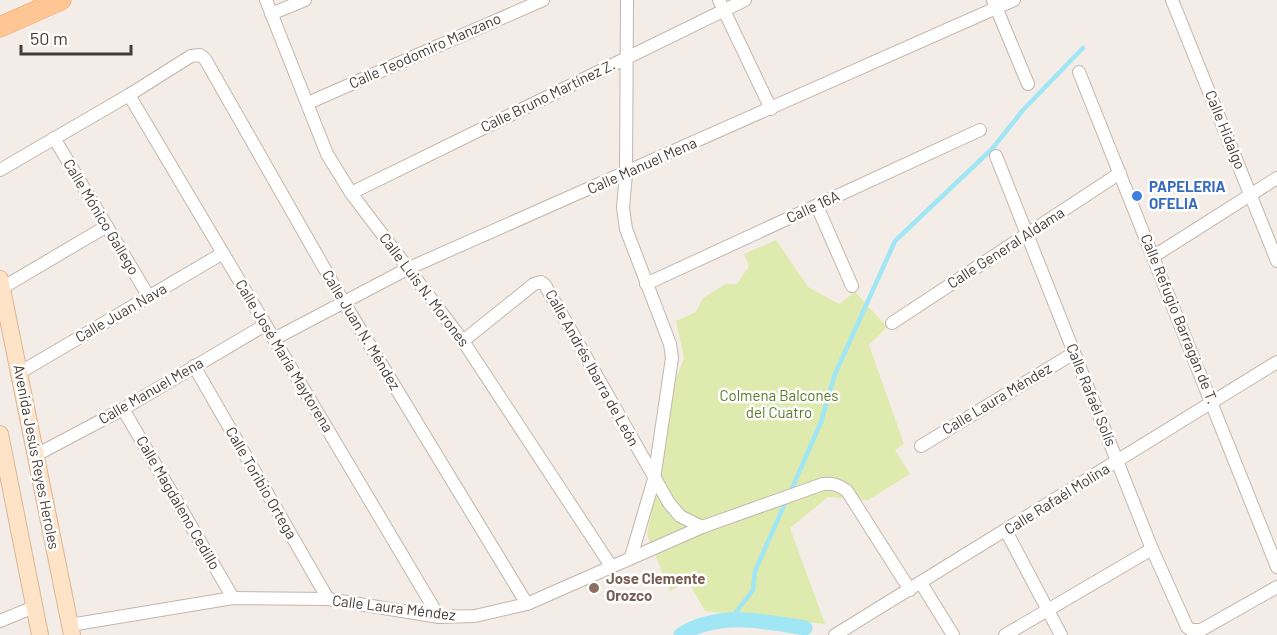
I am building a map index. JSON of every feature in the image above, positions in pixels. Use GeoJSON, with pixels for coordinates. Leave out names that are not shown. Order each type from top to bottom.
{"type":"FeatureCollection","features":[{"type":"Feature","properties":{"kind":"main road"},"geometry":{"type":"LineString","coordinates":[[0,27],[61,0]]}},
{"type":"Feature","properties":{"kind":"street","name":"Calle Luis N. Morones"},"geometry":{"type":"LineString","coordinates":[[266,0],[327,154],[351,193],[463,340],[610,566]]}},
{"type":"Feature","properties":{"kind":"street"},"geometry":{"type":"LineString","coordinates":[[272,14],[305,0]]}},
{"type":"Feature","properties":{"kind":"street","name":"Calle Teodomiro Manzano"},"geometry":{"type":"LineString","coordinates":[[308,103],[543,0]]}},
{"type":"Feature","properties":{"kind":"street"},"geometry":{"type":"LineString","coordinates":[[627,0],[626,174],[623,208],[626,229],[670,344],[672,358],[654,479],[631,557]]}},
{"type":"Feature","properties":{"kind":"street","name":"Calle Bruno Martínez Z."},"geometry":{"type":"LineString","coordinates":[[351,193],[627,57],[721,5],[745,0]]}},
{"type":"Feature","properties":{"kind":"street","name":"Calle Manuel Mena"},"geometry":{"type":"LineString","coordinates":[[274,339],[407,269],[771,109],[994,4],[1014,0]]}},
{"type":"Feature","properties":{"kind":"street","name":"Calle Hidalgo"},"geometry":{"type":"LineString","coordinates":[[1172,0],[1277,261]]}},
{"type":"Feature","properties":{"kind":"street"},"geometry":{"type":"LineString","coordinates":[[994,4],[1028,84]]}},
{"type":"Feature","properties":{"kind":"street"},"geometry":{"type":"LineString","coordinates":[[721,5],[771,109]]}},
{"type":"Feature","properties":{"kind":"street","name":"Calle Juan N. Méndez"},"geometry":{"type":"LineString","coordinates":[[129,95],[191,56],[200,55],[208,63],[343,301],[527,604]]}},
{"type":"Feature","properties":{"kind":"street","name":"Calle Refugio Barragán de T."},"geometry":{"type":"LineString","coordinates":[[1079,72],[1277,567]]}},
{"type":"Feature","properties":{"kind":"street"},"geometry":{"type":"LineString","coordinates":[[0,170],[129,95]]}},
{"type":"Feature","properties":{"kind":"street","name":"Calle José María Maytorena"},"geometry":{"type":"LineString","coordinates":[[129,95],[439,616]]}},
{"type":"Feature","properties":{"kind":"street","name":"Calle 16A"},"geometry":{"type":"LineString","coordinates":[[646,284],[980,130]]}},
{"type":"Feature","properties":{"kind":"street","name":"Calle Mónico Gallego"},"geometry":{"type":"LineString","coordinates":[[54,138],[149,297]]}},
{"type":"Feature","properties":{"kind":"street","name":"Calle Rafaél Solís"},"geometry":{"type":"LineString","coordinates":[[996,156],[1152,549],[1184,622],[1191,630],[1201,630],[1277,587]]}},
{"type":"Feature","properties":{"kind":"street","name":"Calle General Aldama"},"geometry":{"type":"LineString","coordinates":[[892,323],[1120,173]]}},
{"type":"Feature","properties":{"kind":"street"},"geometry":{"type":"LineString","coordinates":[[1154,255],[1277,178]]}},
{"type":"Feature","properties":{"kind":"street"},"geometry":{"type":"LineString","coordinates":[[817,206],[852,286]]}},
{"type":"Feature","properties":{"kind":"street"},"geometry":{"type":"LineString","coordinates":[[1,284],[107,226]]}},
{"type":"Feature","properties":{"kind":"street","name":"Calle Juan Nava"},"geometry":{"type":"LineString","coordinates":[[19,373],[223,254]]}},
{"type":"Feature","properties":{"kind":"street","name":"Calle Andrés Ibarra de León"},"geometry":{"type":"LineString","coordinates":[[463,340],[534,284],[542,282],[674,511],[690,523],[702,527]]}},
{"type":"Feature","properties":{"kind":"street","name":"Avenida Jesús Reyes Heroles"},"geometry":{"type":"LineString","coordinates":[[1,284],[71,630]]}},
{"type":"Feature","properties":{"kind":"street","name":"Calle Manuel Mena"},"geometry":{"type":"LineString","coordinates":[[36,455],[123,409],[266,325]]}},
{"type":"Feature","properties":{"kind":"street","name":"Calle Laura Méndez"},"geometry":{"type":"LineString","coordinates":[[921,446],[1074,352]]}},
{"type":"Feature","properties":{"kind":"street","name":"Calle Rafaél Molina"},"geometry":{"type":"LineString","coordinates":[[836,635],[1277,362]]}},
{"type":"Feature","properties":{"kind":"street","name":"Calle Toribio Ortega"},"geometry":{"type":"LineString","coordinates":[[194,366],[328,599]]}},
{"type":"Feature","properties":{"kind":"street","name":"Calle Magdaleno Cedillo"},"geometry":{"type":"LineString","coordinates":[[123,409],[233,598]]}},
{"type":"Feature","properties":{"kind":"street","name":"Avenida Jesús Reyes Heroles"},"geometry":{"type":"LineString","coordinates":[[0,434],[4,474],[40,635]]}},
{"type":"Feature","properties":{"kind":"street","name":"Calle Laura Méndez"},"geometry":{"type":"LineString","coordinates":[[71,630],[233,598],[328,599],[439,616],[474,616],[527,604],[702,527],[799,492],[831,483],[847,491],[953,635]]}},
{"type":"Feature","properties":{"kind":"street"},"geometry":{"type":"LineString","coordinates":[[1006,531],[1061,635]]}},
{"type":"Feature","properties":{"kind":"street"},"geometry":{"type":"LineString","coordinates":[[1005,635],[1152,549]]}},
{"type":"Feature","properties":{"kind":"street"},"geometry":{"type":"LineString","coordinates":[[0,621],[34,607]]}},
{"type":"Feature","properties":{"kind":"green space","name":"Colmena Balcones del Cuatro"},"geometry":{"type":"Polygon","coordinates":[[[776,240],[808,287],[839,304],[855,292],[887,327],[869,345],[904,444],[895,450],[910,474],[868,500],[828,497],[790,528],[825,624],[705,611],[688,581],[670,591],[647,535],[676,379],[684,358],[676,321],[696,312],[703,298],[726,284],[737,284],[749,266],[744,254],[776,240]]]}},
{"type":"Feature","properties":{"kind":"waterway"},"geometry":{"type":"LineString","coordinates":[[790,493],[821,422],[835,374],[895,241],[992,149],[1023,110],[1083,48]]}},
{"type":"Feature","properties":{"kind":"waterway"},"geometry":{"type":"LineString","coordinates":[[730,620],[753,590],[755,571],[786,501]]}},
{"type":"Feature","properties":{"kind":"waterway"},"geometry":{"type":"LineString","coordinates":[[681,635],[695,628],[726,620],[758,621],[805,628]]}},
{"type":"Feature","properties":{"kind":"place","name":"PAPELERIA OFELIA"},"geometry":{"type":"Point","coordinates":[1137,196]}},
{"type":"Feature","properties":{"kind":"place","name":"Jose Clemente Orozco"},"geometry":{"type":"Point","coordinates":[594,588]}}]}
